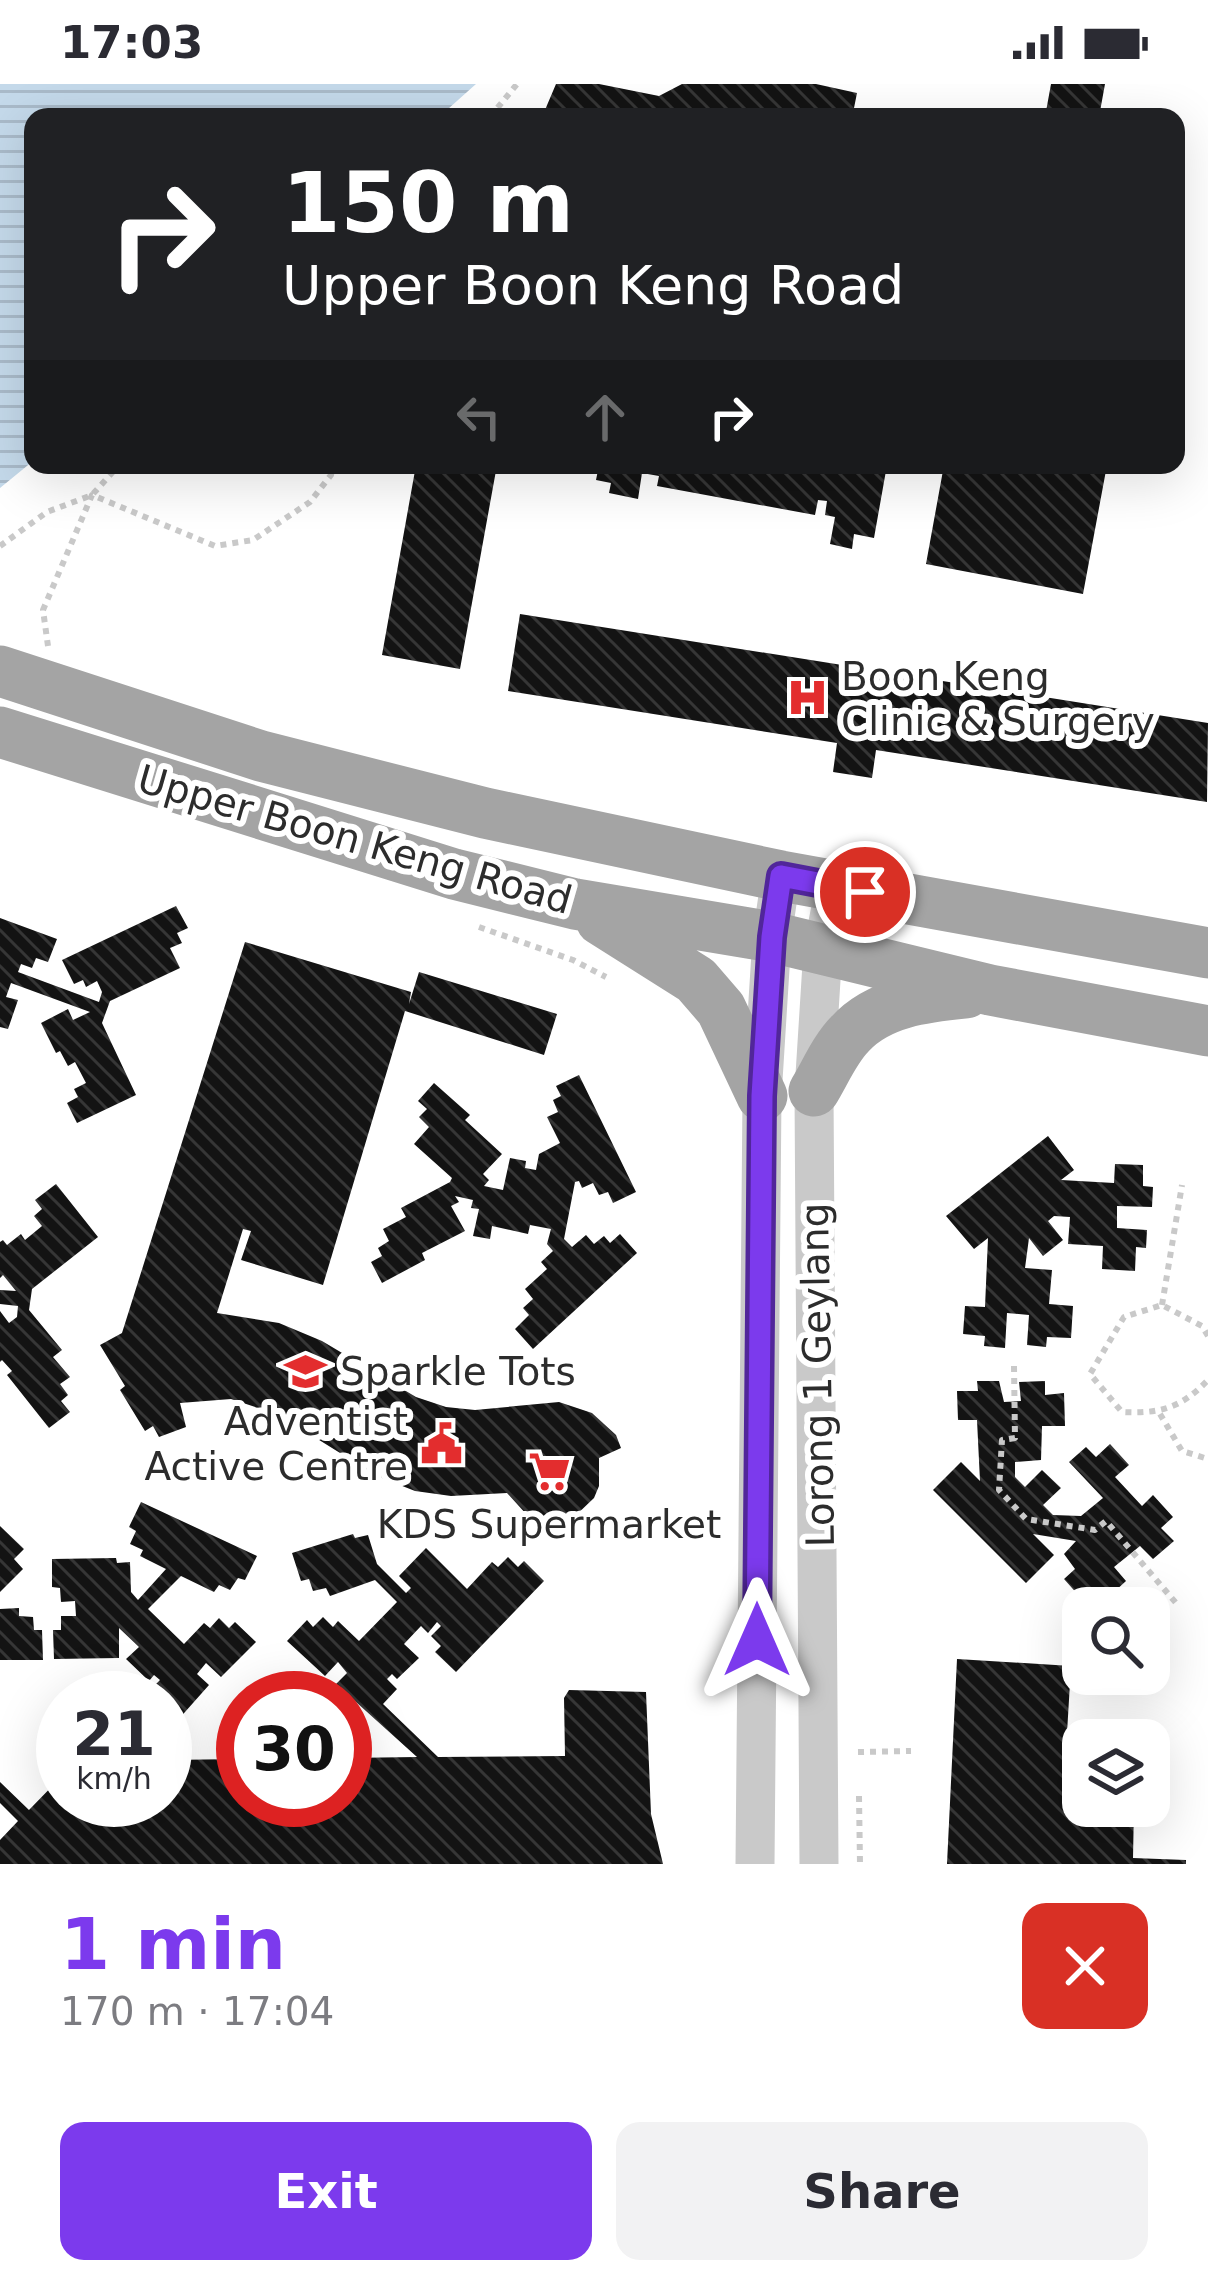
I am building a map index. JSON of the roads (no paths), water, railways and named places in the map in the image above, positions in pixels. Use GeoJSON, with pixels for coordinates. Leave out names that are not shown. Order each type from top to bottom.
{"type":"FeatureCollection","features":[{"type":"Feature","properties":{"kind":"main road","name":"Upper Boon Keng Road"},"geometry":{"type":"LineString","coordinates":[[0,671],[261,756],[485,813],[835,887],[1208,953]]}},
{"type":"Feature","properties":{"kind":"main road","name":"Upper Boon Keng Road"},"geometry":{"type":"LineString","coordinates":[[0,732],[454,874],[575,904],[772,937],[990,990],[1208,1031]]}},
{"type":"Feature","properties":{"kind":"main road"},"geometry":{"type":"LineString","coordinates":[[575,904],[696,980],[721,1009],[762,1096]]}},
{"type":"Feature","properties":{"kind":"main road"},"geometry":{"type":"LineString","coordinates":[[814,1091],[850,1032],[888,1008],[917,998],[990,990]]}},
{"type":"Feature","properties":{"kind":"street","name":"Lorong 1 Geylang"},"geometry":{"type":"LineString","coordinates":[[755,1864],[762,1096],[772,937],[781,876]]}},
{"type":"Feature","properties":{"kind":"street","name":"Lorong 1 Geylang"},"geometry":{"type":"LineString","coordinates":[[819,1864],[814,1091],[824,948],[835,887]]}},
{"type":"Feature","properties":{"kind":"water"},"geometry":{"type":"Polygon","coordinates":[[[0,84],[476,84],[449,108],[24,108],[24,468],[0,488],[0,84]]]}},
{"type":"Feature","properties":{"kind":"place","name":"Boon Keng Clinic & Surgery"},"geometry":{"type":"Point","coordinates":[807,698]}},
{"type":"Feature","properties":{"kind":"place","name":"Sparkle Tots"},"geometry":{"type":"Point","coordinates":[306,1371]}},
{"type":"Feature","properties":{"kind":"place","name":"Adventist Active Centre"},"geometry":{"type":"Point","coordinates":[442,1443]}},
{"type":"Feature","properties":{"kind":"place","name":"KDS Supermarket"},"geometry":{"type":"Point","coordinates":[549,1472]}}]}
